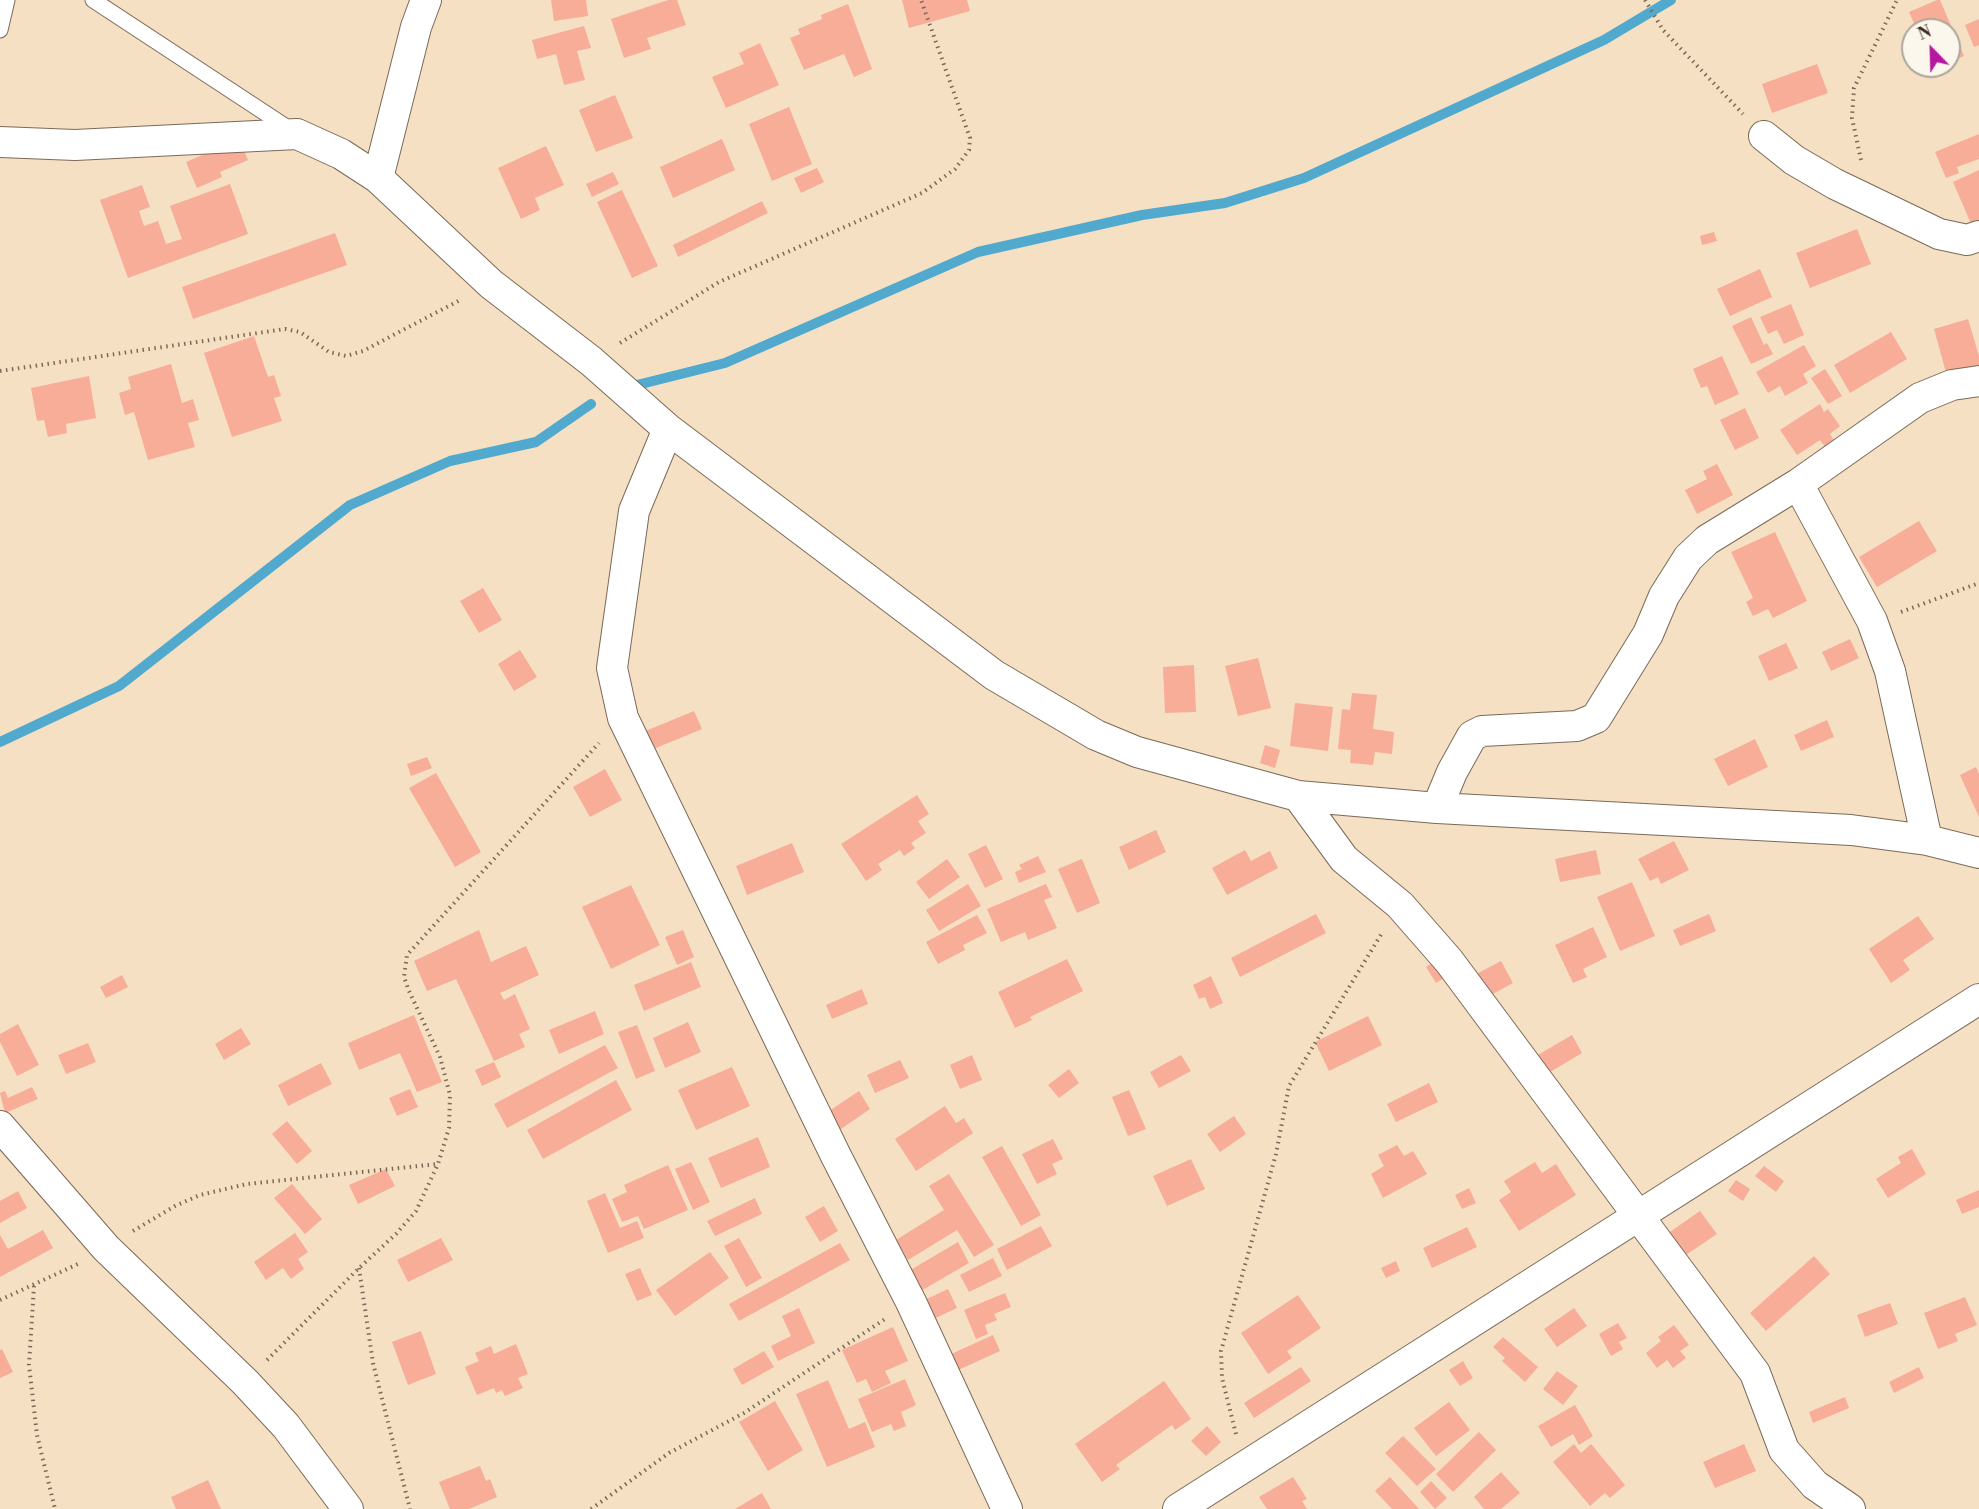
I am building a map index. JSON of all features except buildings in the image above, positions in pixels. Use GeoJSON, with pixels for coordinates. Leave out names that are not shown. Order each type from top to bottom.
{"type":"FeatureCollection","features":[{"type":"Feature","properties":{"kind":"street"},"geometry":{"type":"LineString","coordinates":[[378,178],[416,27],[426,0]]}},
{"type":"Feature","properties":{"kind":"street"},"geometry":{"type":"LineString","coordinates":[[0,142],[75,145],[297,134],[341,154],[378,178],[491,284],[591,361],[668,429],[994,675],[1096,735],[1137,752],[1298,796],[1437,808],[1851,830],[1927,840],[1979,854]]}},
{"type":"Feature","properties":{"kind":"street"},"geometry":{"type":"LineString","coordinates":[[1764,136],[1794,160],[1869,202],[1953,239],[1967,240],[1979,236]]}},
{"type":"Feature","properties":{"kind":"street"},"geometry":{"type":"LineString","coordinates":[[1437,808],[1452,772],[1472,736],[1482,731],[1577,726],[1596,718],[1648,634],[1664,596],[1688,558],[1707,540],[1798,484],[1891,416],[1920,398],[1952,385],[1979,381]]}},
{"type":"Feature","properties":{"kind":"street"},"geometry":{"type":"LineString","coordinates":[[668,429],[634,511],[612,668],[623,718],[836,1156],[911,1302],[1007,1509]]}},
{"type":"Feature","properties":{"kind":"street"},"geometry":{"type":"LineString","coordinates":[[1798,484],[1872,621],[1890,671],[1927,840]]}},
{"type":"Feature","properties":{"kind":"street"},"geometry":{"type":"LineString","coordinates":[[1298,796],[1344,859],[1400,905],[1449,961],[1599,1161],[1637,1218],[1755,1373],[1784,1450],[1815,1485],[1850,1509]]}},
{"type":"Feature","properties":{"kind":"street"},"geometry":{"type":"LineString","coordinates":[[1178,1509],[1979,999]]}},
{"type":"Feature","properties":{"kind":"street"},"geometry":{"type":"LineString","coordinates":[[0,1126],[106,1248],[245,1382],[286,1426],[348,1509]]}},
{"type":"Feature","properties":{"kind":"lane"},"geometry":{"type":"LineString","coordinates":[[0,30],[7,0]]}},
{"type":"Feature","properties":{"kind":"lane"},"geometry":{"type":"LineString","coordinates":[[93,0],[297,134]]}},
{"type":"Feature","properties":{"kind":"path"},"geometry":{"type":"LineString","coordinates":[[591,361],[725,279],[922,193],[955,169],[969,150],[970,138],[921,0]]}},
{"type":"Feature","properties":{"kind":"path"},"geometry":{"type":"LineString","coordinates":[[1645,0],[1663,30],[1764,136]]}},
{"type":"Feature","properties":{"kind":"path"},"geometry":{"type":"LineString","coordinates":[[1869,202],[1852,118],[1854,88],[1897,0]]}},
{"type":"Feature","properties":{"kind":"path"},"geometry":{"type":"LineString","coordinates":[[0,371],[285,329],[300,332],[329,352],[346,356],[363,351],[491,284]]}},
{"type":"Feature","properties":{"kind":"path"},"geometry":{"type":"LineString","coordinates":[[1872,621],[1933,602],[1979,583]]}},
{"type":"Feature","properties":{"kind":"path"},"geometry":{"type":"LineString","coordinates":[[245,1382],[396,1234],[416,1211],[438,1164],[449,1128],[450,1095],[440,1057],[404,977],[407,955],[499,856],[569,774],[623,718]]}},
{"type":"Feature","properties":{"kind":"path"},"geometry":{"type":"LineString","coordinates":[[1244,1466],[1222,1378],[1221,1350],[1276,1154],[1289,1086],[1400,905]]}},
{"type":"Feature","properties":{"kind":"path"},"geometry":{"type":"LineString","coordinates":[[0,1300],[34,1286],[106,1248],[175,1206],[219,1190],[247,1184],[438,1164]]}},
{"type":"Feature","properties":{"kind":"path"},"geometry":{"type":"LineString","coordinates":[[359,1268],[373,1363],[410,1509]]}},
{"type":"Feature","properties":{"kind":"path"},"geometry":{"type":"LineString","coordinates":[[34,1286],[29,1365],[37,1435],[55,1509]]}},
{"type":"Feature","properties":{"kind":"path"},"geometry":{"type":"LineString","coordinates":[[591,1509],[669,1453],[744,1413],[911,1302]]}},
{"type":"Feature","properties":{"kind":"waterway"},"geometry":{"type":"LineString","coordinates":[[637,385],[725,363],[978,252],[1142,215],[1225,203],[1304,178],[1604,40],[1671,0]]}},
{"type":"Feature","properties":{"kind":"waterway"},"geometry":{"type":"LineString","coordinates":[[0,742],[119,686],[350,505],[450,461],[536,442],[591,404]]}}]}
